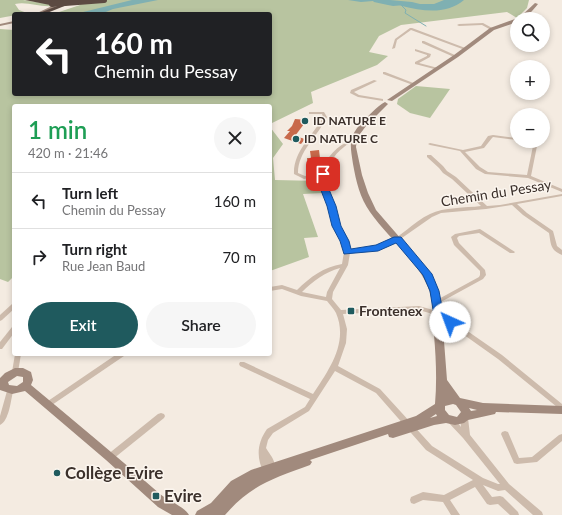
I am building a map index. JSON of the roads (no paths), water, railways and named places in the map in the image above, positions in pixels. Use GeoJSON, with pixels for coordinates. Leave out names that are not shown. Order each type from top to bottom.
{"type":"FeatureCollection","features":[{"type":"Feature","properties":{"kind":"highway"},"geometry":{"type":"LineString","coordinates":[[28,0],[53,5],[78,4],[104,0]]}},
{"type":"Feature","properties":{"kind":"highway"},"geometry":{"type":"LineString","coordinates":[[45,0],[74,0]]}},
{"type":"Feature","properties":{"kind":"highway"},"geometry":{"type":"LineString","coordinates":[[53,5],[85,0]]}},
{"type":"Feature","properties":{"kind":"highway"},"geometry":{"type":"LineString","coordinates":[[44,12],[65,4],[89,0]]}},
{"type":"Feature","properties":{"kind":"street"},"geometry":{"type":"LineString","coordinates":[[529,12],[536,4]]}},
{"type":"Feature","properties":{"kind":"street"},"geometry":{"type":"LineString","coordinates":[[42,12],[53,5]]}},
{"type":"Feature","properties":{"kind":"street"},"geometry":{"type":"LineString","coordinates":[[0,25],[12,23]]}},
{"type":"Feature","properties":{"kind":"street"},"geometry":{"type":"LineString","coordinates":[[329,299],[330,292],[345,265],[347,252],[345,241],[336,226],[332,206],[321,180],[328,161],[336,151],[354,139],[386,101],[437,69],[492,29],[510,23]]}},
{"type":"Feature","properties":{"kind":"street"},"geometry":{"type":"LineString","coordinates":[[459,25],[480,24],[492,29]]}},
{"type":"Feature","properties":{"kind":"street"},"geometry":{"type":"LineString","coordinates":[[393,48],[396,40],[411,29],[465,49]]}},
{"type":"Feature","properties":{"kind":"street"},"geometry":{"type":"LineString","coordinates":[[439,41],[465,49]]}},
{"type":"Feature","properties":{"kind":"street"},"geometry":{"type":"LineString","coordinates":[[422,42],[455,56]]}},
{"type":"Feature","properties":{"kind":"street"},"geometry":{"type":"LineString","coordinates":[[416,50],[429,54],[429,56],[416,63],[437,69]]}},
{"type":"Feature","properties":{"kind":"street"},"geometry":{"type":"LineString","coordinates":[[384,73],[414,84]]}},
{"type":"Feature","properties":{"kind":"street"},"geometry":{"type":"LineString","coordinates":[[374,81],[352,91],[352,93],[358,96],[386,101]]}},
{"type":"Feature","properties":{"kind":"street"},"geometry":{"type":"LineString","coordinates":[[310,113],[323,113],[325,117],[306,145],[294,168],[298,176],[321,180]]}},
{"type":"Feature","properties":{"kind":"street"},"geometry":{"type":"LineString","coordinates":[[430,144],[463,151],[482,147],[487,143],[490,137],[493,136],[510,138]]}},
{"type":"Feature","properties":{"kind":"street"},"geometry":{"type":"LineString","coordinates":[[354,139],[360,183],[365,196],[373,210],[427,274],[435,291],[438,313],[442,381],[440,414],[466,436],[506,486],[539,515]]}},
{"type":"Feature","properties":{"kind":"street"},"geometry":{"type":"LineString","coordinates":[[529,177],[535,148]]}},
{"type":"Feature","properties":{"kind":"street"},"geometry":{"type":"LineString","coordinates":[[463,151],[478,168],[486,173],[529,177],[562,191]]}},
{"type":"Feature","properties":{"kind":"street"},"geometry":{"type":"LineString","coordinates":[[429,156],[486,208]]}},
{"type":"Feature","properties":{"kind":"street"},"geometry":{"type":"LineString","coordinates":[[307,178],[323,174]]}},
{"type":"Feature","properties":{"kind":"street","name":"Chemin du Pessay"},"geometry":{"type":"LineString","coordinates":[[347,252],[378,248],[397,239],[435,214],[449,211],[514,204],[562,195]]}},
{"type":"Feature","properties":{"kind":"street"},"geometry":{"type":"LineString","coordinates":[[514,204],[524,214],[550,232],[554,247],[562,253]]}},
{"type":"Feature","properties":{"kind":"street"},"geometry":{"type":"LineString","coordinates":[[437,302],[481,278],[483,275],[482,272],[456,244],[454,237],[457,235],[480,231],[512,252]]}},
{"type":"Feature","properties":{"kind":"street"},"geometry":{"type":"LineString","coordinates":[[298,293],[313,278],[323,271],[345,265]]}},
{"type":"Feature","properties":{"kind":"street"},"geometry":{"type":"LineString","coordinates":[[269,470],[262,456],[263,440],[270,431],[307,409],[334,368],[343,343],[344,329],[339,312],[329,299],[298,293],[282,287],[272,289]]}},
{"type":"Feature","properties":{"kind":"street"},"geometry":{"type":"LineString","coordinates":[[0,319],[12,307]]}},
{"type":"Feature","properties":{"kind":"street"},"geometry":{"type":"LineString","coordinates":[[339,312],[420,308],[438,313],[500,357],[560,406],[561,410],[483,407],[448,400],[409,426]]}},
{"type":"Feature","properties":{"kind":"street"},"geometry":{"type":"LineString","coordinates":[[0,347],[12,332]]}},
{"type":"Feature","properties":{"kind":"street"},"geometry":{"type":"LineString","coordinates":[[15,372],[18,356]]}},
{"type":"Feature","properties":{"kind":"street"},"geometry":{"type":"LineString","coordinates":[[47,405],[119,356]]}},
{"type":"Feature","properties":{"kind":"street"},"geometry":{"type":"LineString","coordinates":[[242,364],[314,398]]}},
{"type":"Feature","properties":{"kind":"street"},"geometry":{"type":"LineString","coordinates":[[334,368],[378,391],[429,448],[478,481],[498,488],[506,486]]}},
{"type":"Feature","properties":{"kind":"street"},"geometry":{"type":"LineString","coordinates":[[15,372],[23,372],[28,375],[29,381],[25,386],[18,390],[10,391],[4,388],[3,377],[15,372]]}},
{"type":"Feature","properties":{"kind":"street"},"geometry":{"type":"LineString","coordinates":[[442,381],[465,409],[466,436]]}},
{"type":"Feature","properties":{"kind":"street"},"geometry":{"type":"LineString","coordinates":[[25,386],[110,457],[162,503],[182,515]]}},
{"type":"Feature","properties":{"kind":"street"},"geometry":{"type":"LineString","coordinates":[[0,422],[3,418],[10,391]]}},
{"type":"Feature","properties":{"kind":"street"},"geometry":{"type":"LineString","coordinates":[[201,515],[215,507],[240,481],[269,470],[341,446],[409,426],[434,421],[460,421],[465,417],[518,408]]}},
{"type":"Feature","properties":{"kind":"street"},"geometry":{"type":"LineString","coordinates":[[110,457],[161,416]]}},
{"type":"Feature","properties":{"kind":"street"},"geometry":{"type":"LineString","coordinates":[[504,434],[517,461],[534,460],[562,437]]}},
{"type":"Feature","properties":{"kind":"street"},"geometry":{"type":"LineString","coordinates":[[218,515],[241,490],[269,470]]}},
{"type":"Feature","properties":{"kind":"street"},"geometry":{"type":"LineString","coordinates":[[414,500],[423,496],[445,499],[478,481]]}},
{"type":"Feature","properties":{"kind":"street"},"geometry":{"type":"LineString","coordinates":[[478,481],[490,501],[500,500],[515,515]]}},
{"type":"Feature","properties":{"kind":"street"},"geometry":{"type":"LineString","coordinates":[[445,499],[456,515]]}},
{"type":"Feature","properties":{"kind":"street"},"geometry":{"type":"LineString","coordinates":[[162,503],[168,515]]}},
{"type":"Feature","properties":{"kind":"water"},"geometry":{"type":"Polygon","coordinates":[[[132,0],[158,0],[113,9],[106,12],[83,12],[132,0]]]}},
{"type":"Feature","properties":{"kind":"water"},"geometry":{"type":"Polygon","coordinates":[[[348,0],[390,0],[420,4],[434,4],[444,0],[464,0],[450,8],[442,10],[426,10],[393,6],[373,1],[361,2],[348,0]]]}},
{"type":"Feature","properties":{"kind":"waterway"},"geometry":{"type":"LineString","coordinates":[[400,4],[406,10],[405,13],[426,26]]}},
{"type":"Feature","properties":{"kind":"place","name":"ID NATURE E"},"geometry":{"type":"Point","coordinates":[305,121]}},
{"type":"Feature","properties":{"kind":"place","name":"ID NATURE C"},"geometry":{"type":"Point","coordinates":[296,139]}},
{"type":"Feature","properties":{"kind":"place","name":"Frontenex"},"geometry":{"type":"Point","coordinates":[351,311]}},
{"type":"Feature","properties":{"kind":"place","name":"Collège Evire"},"geometry":{"type":"Point","coordinates":[57,473]}},
{"type":"Feature","properties":{"kind":"place","name":"Evire"},"geometry":{"type":"Point","coordinates":[156,496]}}]}
